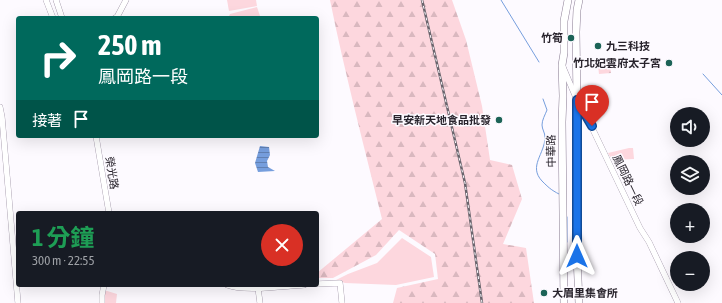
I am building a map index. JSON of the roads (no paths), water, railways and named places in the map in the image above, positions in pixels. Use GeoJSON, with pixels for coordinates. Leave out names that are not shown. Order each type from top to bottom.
{"type":"FeatureCollection","features":[{"type":"Feature","properties":{"kind":"main road","name":"中華路"},"geometry":{"type":"LineString","coordinates":[[564,303],[562,65],[564,53],[564,21],[568,0]]}},
{"type":"Feature","properties":{"kind":"main road"},"geometry":{"type":"LineString","coordinates":[[579,0],[576,32],[577,256],[579,303]]}},
{"type":"Feature","properties":{"kind":"street"},"geometry":{"type":"LineString","coordinates":[[46,0],[52,16]]}},
{"type":"Feature","properties":{"kind":"street"},"geometry":{"type":"LineString","coordinates":[[56,0],[61,16]]}},
{"type":"Feature","properties":{"kind":"street"},"geometry":{"type":"LineString","coordinates":[[118,16],[126,0]]}},
{"type":"Feature","properties":{"kind":"street","name":"鳳岡路一段"},"geometry":{"type":"LineString","coordinates":[[562,65],[577,100],[649,242],[678,303]]}},
{"type":"Feature","properties":{"kind":"street"},"geometry":{"type":"LineString","coordinates":[[0,107],[16,280]]}},
{"type":"Feature","properties":{"kind":"street","name":"榮光路"},"geometry":{"type":"LineString","coordinates":[[96,138],[109,211]]}},
{"type":"Feature","properties":{"kind":"street"},"geometry":{"type":"LineString","coordinates":[[319,284],[340,283],[342,303]]}},
{"type":"Feature","properties":{"kind":"street"},"geometry":{"type":"LineString","coordinates":[[17,287],[18,303]]}},
{"type":"Feature","properties":{"kind":"street"},"geometry":{"type":"LineString","coordinates":[[102,303],[104,287]]}},
{"type":"Feature","properties":{"kind":"street"},"geometry":{"type":"LineString","coordinates":[[232,287],[273,287]]}},
{"type":"Feature","properties":{"kind":"street"},"geometry":{"type":"LineString","coordinates":[[258,288],[260,303]]}},
{"type":"Feature","properties":{"kind":"water"},"geometry":{"type":"Polygon","coordinates":[[[260,146],[269,147],[270,155],[267,161],[268,167],[275,171],[258,172],[255,163],[260,146]]]}},
{"type":"Feature","properties":{"kind":"waterway"},"geometry":{"type":"LineString","coordinates":[[501,0],[539,62]]}},
{"type":"Feature","properties":{"kind":"waterway"},"geometry":{"type":"LineString","coordinates":[[703,74],[722,95]]}},
{"type":"Feature","properties":{"kind":"waterway"},"geometry":{"type":"LineString","coordinates":[[543,99],[547,110],[542,123],[545,137],[543,149],[537,165],[538,176],[550,188],[559,194]]}},
{"type":"Feature","properties":{"kind":"waterway"},"geometry":{"type":"LineString","coordinates":[[567,217],[567,242]]}},
{"type":"Feature","properties":{"kind":"railway"},"geometry":{"type":"LineString","coordinates":[[422,0],[465,183],[482,303]]}},
{"type":"Feature","properties":{"kind":"place","name":"竹筍"},"geometry":{"type":"Point","coordinates":[571,38]}},
{"type":"Feature","properties":{"kind":"place","name":"九三科技"},"geometry":{"type":"Point","coordinates":[598,46]}},
{"type":"Feature","properties":{"kind":"place","name":"竹北妃雲府太子宮"},"geometry":{"type":"Point","coordinates":[669,63]}},
{"type":"Feature","properties":{"kind":"place","name":"早安新天地食品批發"},"geometry":{"type":"Point","coordinates":[499,120]}},
{"type":"Feature","properties":{"kind":"place","name":"大眉里集會所"},"geometry":{"type":"Point","coordinates":[544,293]}}]}
